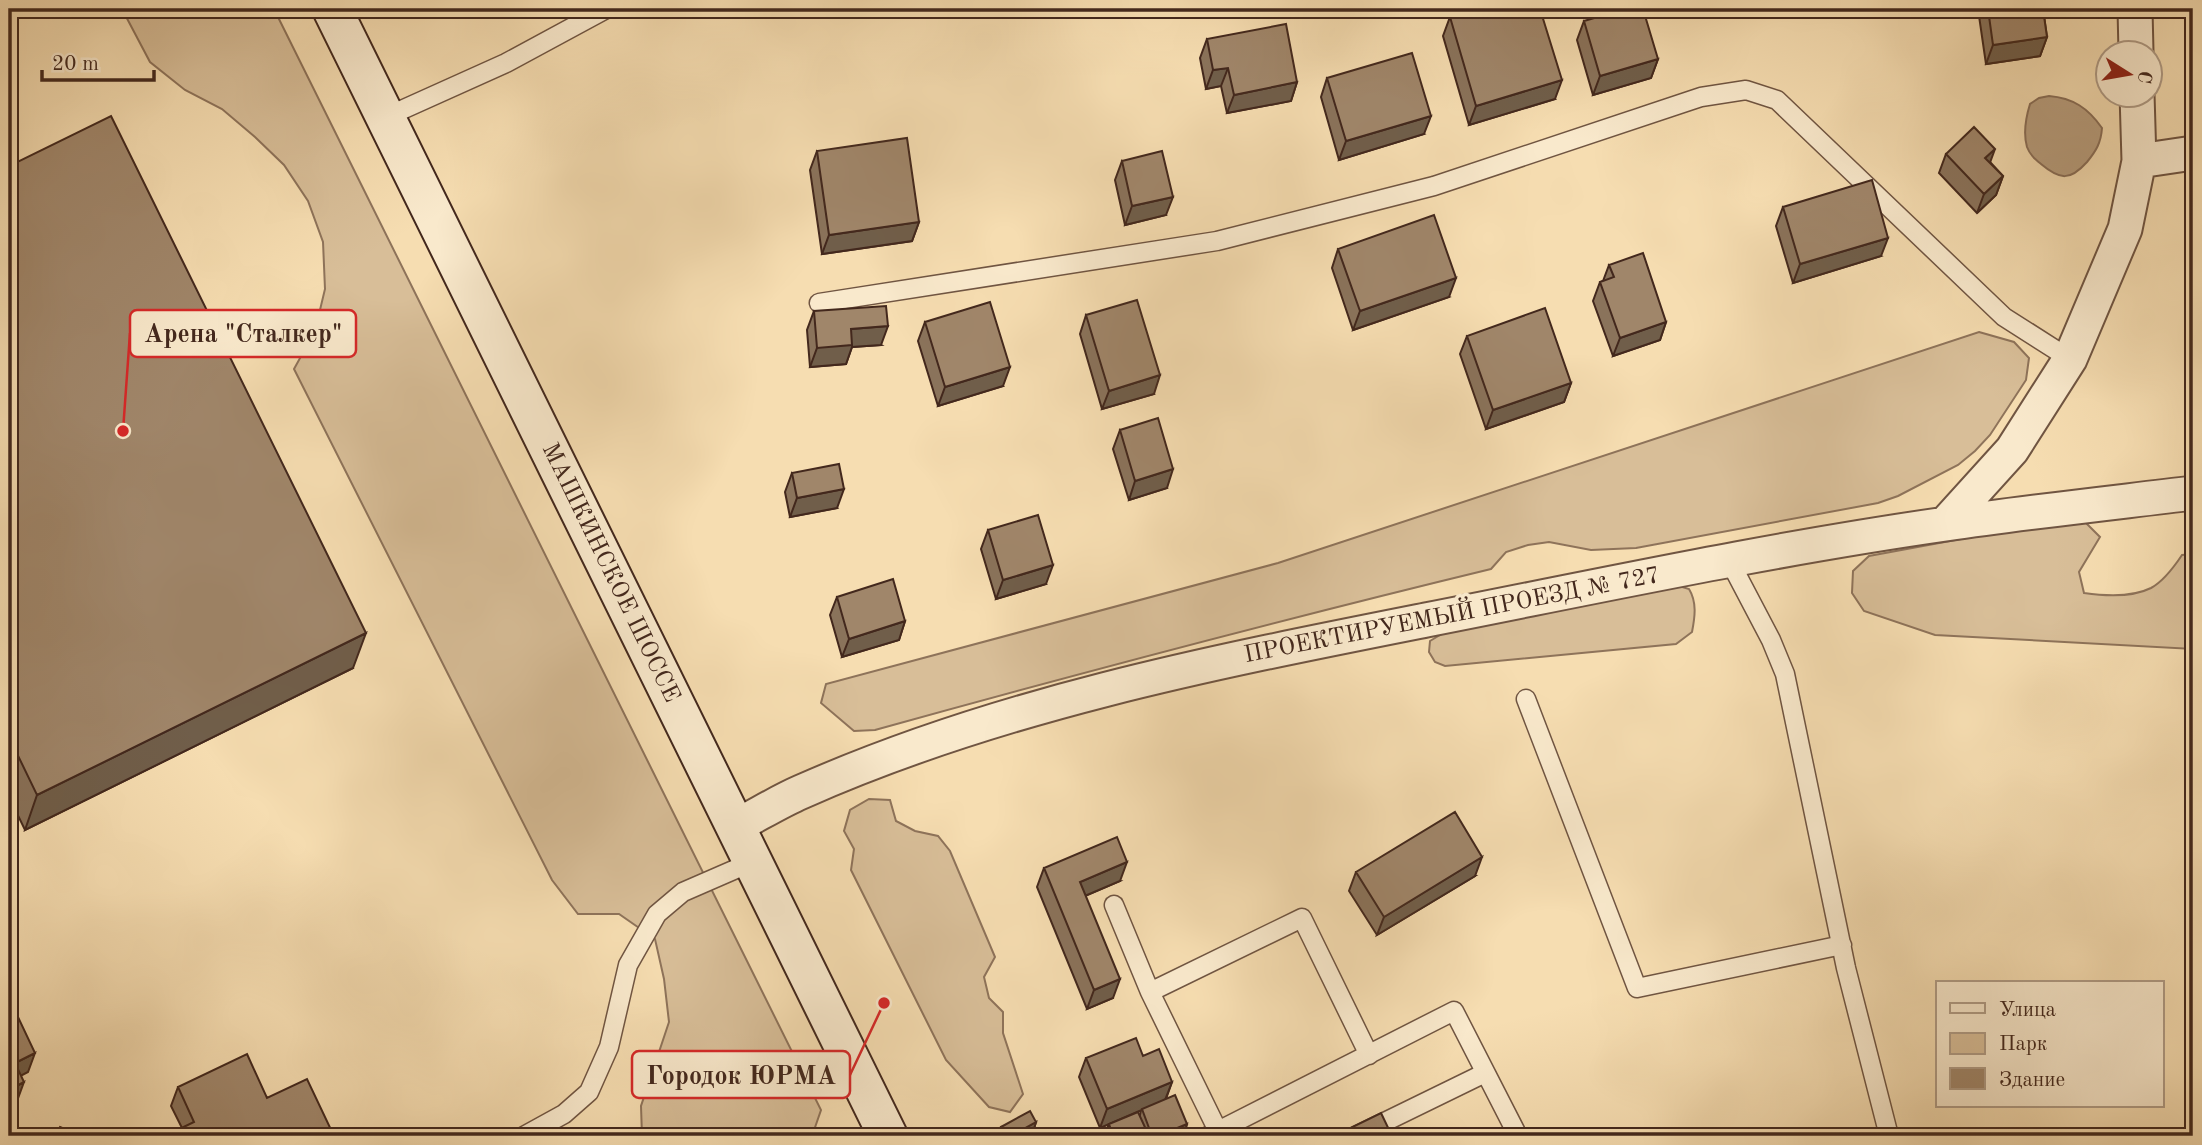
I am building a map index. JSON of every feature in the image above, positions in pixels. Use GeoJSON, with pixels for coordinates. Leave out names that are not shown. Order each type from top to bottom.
{"type":"FeatureCollection","features":[{"type":"Feature","properties":{"kind":"main road","name":"МАШКИНСКОЕ ШОССЕ"},"geometry":{"type":"LineString","coordinates":[[332,9],[888,1136]]}},
{"type":"Feature","properties":{"kind":"street"},"geometry":{"type":"LineString","coordinates":[[2135,9],[2136,38]]}},
{"type":"Feature","properties":{"kind":"street"},"geometry":{"type":"LineString","coordinates":[[1945,524],[2012,450],[2070,359],[2125,229],[2139,162],[2137,108]]}},
{"type":"Feature","properties":{"kind":"street"},"geometry":{"type":"LineString","coordinates":[[2139,162],[2193,153]]}},
{"type":"Feature","properties":{"kind":"street","name":"ПРОЕКТИРУЕМЫЙ ПРОЕЗД № 727"},"geometry":{"type":"LineString","coordinates":[[734,827],[811,788],[919,745],[1030,709],[1168,674],[1729,560],[1945,524],[2193,493]]}},
{"type":"Feature","properties":{"kind":"lane"},"geometry":{"type":"LineString","coordinates":[[386,117],[506,63],[606,9]]}},
{"type":"Feature","properties":{"kind":"lane"},"geometry":{"type":"LineString","coordinates":[[819,303],[1217,241],[1434,186],[1701,97],[1746,90],[1777,100],[2004,317],[2070,359]]}},
{"type":"Feature","properties":{"kind":"lane"},"geometry":{"type":"LineString","coordinates":[[1729,560],[1771,640],[1785,674],[1842,945],[1889,1136]]}},
{"type":"Feature","properties":{"kind":"lane"},"geometry":{"type":"LineString","coordinates":[[1526,699],[1637,988],[1842,945]]}},
{"type":"Feature","properties":{"kind":"lane"},"geometry":{"type":"LineString","coordinates":[[524,1136],[564,1114],[589,1091],[608,1047],[628,965],[657,914],[683,892],[752,862]]}},
{"type":"Feature","properties":{"kind":"lane"},"geometry":{"type":"LineString","coordinates":[[1114,905],[1213,1134],[1454,1011],[1518,1136]]}},
{"type":"Feature","properties":{"kind":"lane"},"geometry":{"type":"LineString","coordinates":[[1150,992],[1302,918],[1369,1055]]}},
{"type":"Feature","properties":{"kind":"lane"},"geometry":{"type":"LineString","coordinates":[[1356,1136],[1485,1073]]}},
{"type":"Feature","properties":{"kind":"green space"},"geometry":{"type":"Polygon","coordinates":[[[122,9],[274,9],[821,1110],[812,1136],[642,1136],[641,1106],[669,1022],[664,979],[655,939],[619,914],[578,914],[552,880],[294,369],[315,331],[325,289],[323,242],[308,201],[284,165],[255,137],[222,109],[185,90],[150,62],[122,9]]]}},
{"type":"Feature","properties":{"kind":"green space"},"geometry":{"type":"Polygon","coordinates":[[[1979,332],[2014,342],[2029,358],[2026,380],[1990,435],[1975,451],[1958,465],[1898,496],[1878,503],[1636,548],[1591,550],[1549,542],[1528,545],[1506,552],[1491,569],[1183,647],[875,730],[854,731],[821,703],[826,684],[1278,563],[1979,332]]]}},
{"type":"Feature","properties":{"kind":"green space"},"geometry":{"type":"Polygon","coordinates":[[[2064,520],[2085,522],[2100,537],[2079,572],[2084,593],[2118,595],[2143,591],[2164,578],[2182,555],[2193,554],[2193,649],[1935,635],[1864,611],[1852,593],[1853,571],[1869,556],[2064,520]]]}},
{"type":"Feature","properties":{"kind":"green space"},"geometry":{"type":"Polygon","coordinates":[[[1679,586],[1689,589],[1694,615],[1692,632],[1676,644],[1445,666],[1435,662],[1429,652],[1430,641],[1445,632],[1679,586]]]}},
{"type":"Feature","properties":{"kind":"green space"},"geometry":{"type":"Polygon","coordinates":[[[869,799],[890,800],[896,821],[915,831],[938,836],[950,851],[995,957],[984,977],[989,998],[1003,1012],[1003,1033],[1023,1094],[1010,1112],[989,1107],[946,1060],[851,870],[854,849],[844,831],[850,810],[869,799]]]}},
{"type":"Feature","properties":{"kind":"shaded area"},"geometry":{"type":"Polygon","coordinates":[[[2049,96],[2079,105],[2102,128],[2093,154],[2081,168],[2070,175],[2054,173],[2033,157],[2027,147],[2025,125],[2030,104],[2049,96]]]}},
{"type":"Feature","properties":{"kind":"building"},"geometry":{"type":"Polygon","coordinates":[[[1479,9],[1540,9],[1562,80],[1476,106],[1450,17],[1479,9]]]}},
{"type":"Feature","properties":{"kind":"building"},"geometry":{"type":"Polygon","coordinates":[[[1625,9],[1643,9],[1658,59],[1600,76],[1584,21],[1625,9]]]}},
{"type":"Feature","properties":{"kind":"building"},"geometry":{"type":"Polygon","coordinates":[[[1988,9],[2043,9],[2047,37],[1993,45],[1988,9]]]}},
{"type":"Feature","properties":{"kind":"building"},"geometry":{"type":"Polygon","coordinates":[[[1286,24],[1297,82],[1234,95],[1228,68],[1213,70],[1207,39],[1286,24]]]}},
{"type":"Feature","properties":{"kind":"building"},"geometry":{"type":"Polygon","coordinates":[[[1412,53],[1431,116],[1346,141],[1327,78],[1412,53]]]}},
{"type":"Feature","properties":{"kind":"building"},"geometry":{"type":"Polygon","coordinates":[[[111,116],[366,633],[37,795],[9,737],[9,166],[111,116]]]}},
{"type":"Feature","properties":{"kind":"building"},"geometry":{"type":"Polygon","coordinates":[[[1974,127],[1995,149],[1985,158],[2003,176],[1984,194],[1946,154],[1974,127]]]}},
{"type":"Feature","properties":{"kind":"building"},"geometry":{"type":"Polygon","coordinates":[[[907,138],[919,222],[829,235],[817,151],[907,138]]]}},
{"type":"Feature","properties":{"kind":"building"},"geometry":{"type":"Polygon","coordinates":[[[1162,151],[1173,197],[1132,206],[1122,161],[1162,151]]]}},
{"type":"Feature","properties":{"kind":"building"},"geometry":{"type":"Polygon","coordinates":[[[1872,180],[1888,238],[1800,264],[1783,207],[1872,180]]]}},
{"type":"Feature","properties":{"kind":"building"},"geometry":{"type":"Polygon","coordinates":[[[1434,215],[1456,278],[1360,311],[1338,249],[1434,215]]]}},
{"type":"Feature","properties":{"kind":"building"},"geometry":{"type":"Polygon","coordinates":[[[1643,253],[1666,322],[1620,338],[1600,282],[1614,277],[1609,265],[1643,253]]]}},
{"type":"Feature","properties":{"kind":"building"},"geometry":{"type":"Polygon","coordinates":[[[1137,300],[1160,375],[1109,391],[1086,315],[1137,300]]]}},
{"type":"Feature","properties":{"kind":"building"},"geometry":{"type":"Polygon","coordinates":[[[990,302],[1010,367],[945,387],[925,322],[990,302]]]}},
{"type":"Feature","properties":{"kind":"building"},"geometry":{"type":"Polygon","coordinates":[[[886,306],[888,326],[851,329],[852,345],[817,348],[814,311],[886,306]]]}},
{"type":"Feature","properties":{"kind":"building"},"geometry":{"type":"Polygon","coordinates":[[[1545,308],[1571,383],[1493,410],[1467,336],[1545,308]]]}},
{"type":"Feature","properties":{"kind":"building"},"geometry":{"type":"Polygon","coordinates":[[[1158,418],[1173,469],[1135,481],[1120,430],[1158,418]]]}},
{"type":"Feature","properties":{"kind":"building"},"geometry":{"type":"Polygon","coordinates":[[[839,464],[844,489],[797,498],[792,473],[839,464]]]}},
{"type":"Feature","properties":{"kind":"building"},"geometry":{"type":"Polygon","coordinates":[[[1038,515],[1053,565],[1003,580],[988,530],[1038,515]]]}},
{"type":"Feature","properties":{"kind":"building"},"geometry":{"type":"Polygon","coordinates":[[[893,579],[905,621],[849,639],[837,597],[893,579]]]}},
{"type":"Feature","properties":{"kind":"building"},"geometry":{"type":"Polygon","coordinates":[[[1455,812],[1482,857],[1384,917],[1356,872],[1455,812]]]}},
{"type":"Feature","properties":{"kind":"building"},"geometry":{"type":"Polygon","coordinates":[[[1117,837],[1127,862],[1080,882],[1120,979],[1094,990],[1044,868],[1117,837]]]}},
{"type":"Feature","properties":{"kind":"building"},"geometry":{"type":"Polygon","coordinates":[[[9,998],[35,1053],[15,1063],[24,1082],[9,1090],[9,998]]]}},
{"type":"Feature","properties":{"kind":"building"},"geometry":{"type":"Polygon","coordinates":[[[1136,1038],[1143,1056],[1159,1049],[1172,1082],[1107,1109],[1086,1058],[1136,1038]]]}},
{"type":"Feature","properties":{"kind":"building"},"geometry":{"type":"Polygon","coordinates":[[[247,1054],[267,1098],[307,1079],[334,1136],[165,1136],[194,1122],[178,1087],[247,1054]]]}},
{"type":"Feature","properties":{"kind":"building"},"geometry":{"type":"Polygon","coordinates":[[[1175,1095],[1187,1124],[1152,1136],[1142,1109],[1175,1095]]]}},
{"type":"Feature","properties":{"kind":"building"},"geometry":{"type":"Polygon","coordinates":[[[1030,1111],[1036,1122],[1011,1136],[1006,1136],[1001,1127],[1030,1111]]]}},
{"type":"Feature","properties":{"kind":"building"},"geometry":{"type":"Polygon","coordinates":[[[1138,1112],[1149,1136],[1113,1136],[1109,1124],[1138,1112]]]}},
{"type":"Feature","properties":{"kind":"building"},"geometry":{"type":"Polygon","coordinates":[[[1381,1113],[1392,1136],[1334,1136],[1381,1113]]]}},
{"type":"Feature","properties":{"kind":"building"},"geometry":{"type":"Polygon","coordinates":[[[60,1127],[80,1136],[56,1136],[60,1127]]]}},
{"type":"Feature","properties":{"kind":"place","name":"Арена \"Сталкер\""},"geometry":{"type":"Point","coordinates":[123,431]}},
{"type":"Feature","properties":{"kind":"place","name":"Городок ЮРМА"},"geometry":{"type":"Point","coordinates":[884,1003]}}]}
